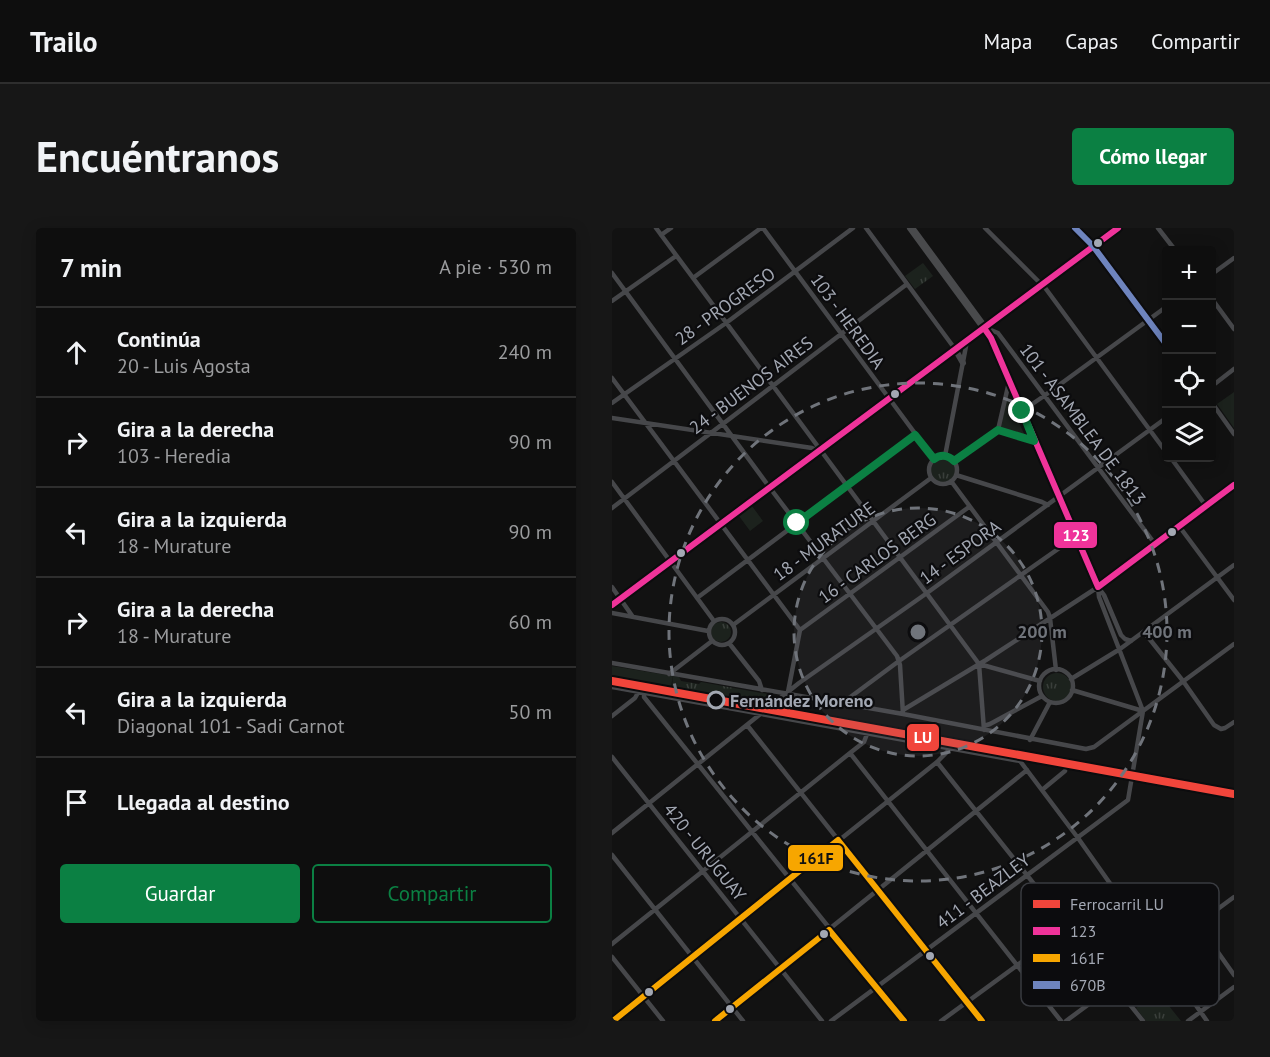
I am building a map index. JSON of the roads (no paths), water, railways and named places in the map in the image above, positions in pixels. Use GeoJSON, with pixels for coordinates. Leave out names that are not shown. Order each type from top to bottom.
{"type":"FeatureCollection","features":[{"type":"Feature","properties":{"kind":"main road"},"geometry":{"type":"LineString","coordinates":[[911,228],[991,338],[1098,587],[1234,485]]}},
{"type":"Feature","properties":{"kind":"street"},"geometry":{"type":"LineString","coordinates":[[656,228],[979,664],[984,728]]}},
{"type":"Feature","properties":{"kind":"street"},"geometry":{"type":"LineString","coordinates":[[661,235],[671,228]]}},
{"type":"Feature","properties":{"kind":"street"},"geometry":{"type":"LineString","coordinates":[[693,278],[762,228]]}},
{"type":"Feature","properties":{"kind":"street","name":"103 - HEREDIA"},"geometry":{"type":"LineString","coordinates":[[762,228],[934,459]]}},
{"type":"Feature","properties":{"kind":"street","name":"28 - PROGRESO"},"geometry":{"type":"LineString","coordinates":[[612,403],[726,323],[853,228]]}},
{"type":"Feature","properties":{"kind":"street"},"geometry":{"type":"LineString","coordinates":[[866,228],[963,363]]}},
{"type":"Feature","properties":{"kind":"street"},"geometry":{"type":"LineString","coordinates":[[985,228],[1042,285],[1162,446]]}},
{"type":"Feature","properties":{"kind":"street"},"geometry":{"type":"LineString","coordinates":[[1075,228],[1094,246],[1162,337]]}},
{"type":"Feature","properties":{"kind":"street"},"geometry":{"type":"LineString","coordinates":[[612,605],[1118,228]]}},
{"type":"Feature","properties":{"kind":"street"},"geometry":{"type":"LineString","coordinates":[[1158,228],[1172,246]]}},
{"type":"Feature","properties":{"kind":"street"},"geometry":{"type":"LineString","coordinates":[[612,301],[676,256]]}},
{"type":"Feature","properties":{"kind":"street"},"geometry":{"type":"LineString","coordinates":[[1216,271],[1234,258]]}},
{"type":"Feature","properties":{"kind":"street"},"geometry":{"type":"LineString","coordinates":[[612,273],[900,661],[903,712]]}},
{"type":"Feature","properties":{"kind":"street","name":"24 - BUENOS AIRES"},"geometry":{"type":"LineString","coordinates":[[612,508],[908,284]]}},
{"type":"Feature","properties":{"kind":"street"},"geometry":{"type":"LineString","coordinates":[[1213,300],[1234,329]]}},
{"type":"Feature","properties":{"kind":"street"},"geometry":{"type":"LineString","coordinates":[[1022,411],[1162,311]]}},
{"type":"Feature","properties":{"kind":"street","name":"101 - ASAMBLEA DE 1813"},"geometry":{"type":"LineString","coordinates":[[984,328],[998,333],[1155,544]]}},
{"type":"Feature","properties":{"kind":"street"},"geometry":{"type":"LineString","coordinates":[[945,456],[967,340]]}},
{"type":"Feature","properties":{"kind":"street"},"geometry":{"type":"LineString","coordinates":[[1216,383],[1234,369]]}},
{"type":"Feature","properties":{"kind":"street"},"geometry":{"type":"LineString","coordinates":[[612,378],[800,630],[786,693]]}},
{"type":"Feature","properties":{"kind":"street"},"geometry":{"type":"LineString","coordinates":[[954,461],[998,430],[1009,381]]}},
{"type":"Feature","properties":{"kind":"street"},"geometry":{"type":"LineString","coordinates":[[1216,408],[1234,434]]}},
{"type":"Feature","properties":{"kind":"street"},"geometry":{"type":"LineString","coordinates":[[612,418],[820,451]]}},
{"type":"Feature","properties":{"kind":"street","name":"14 - ESPORA"},"geometry":{"type":"LineString","coordinates":[[612,833],[786,693],[1162,422]]}},
{"type":"Feature","properties":{"kind":"street"},"geometry":{"type":"LineString","coordinates":[[998,430],[1034,441]]}},
{"type":"Feature","properties":{"kind":"street"},"geometry":{"type":"LineString","coordinates":[[697,598],[915,435]]}},
{"type":"Feature","properties":{"kind":"street"},"geometry":{"type":"LineString","coordinates":[[945,456],[954,461],[957,468],[956,476],[951,482],[943,484],[931,478],[929,466],[934,459],[945,456]]}},
{"type":"Feature","properties":{"kind":"street"},"geometry":{"type":"LineString","coordinates":[[1174,462],[1206,506]]}},
{"type":"Feature","properties":{"kind":"street"},"geometry":{"type":"LineString","coordinates":[[956,476],[1048,505]]}},
{"type":"Feature","properties":{"kind":"street","name":"18 - MURATURE"},"geometry":{"type":"LineString","coordinates":[[733,625],[931,478]]}},
{"type":"Feature","properties":{"kind":"street"},"geometry":{"type":"LineString","coordinates":[[951,482],[1048,612],[1056,670]]}},
{"type":"Feature","properties":{"kind":"street"},"geometry":{"type":"LineString","coordinates":[[612,483],[714,621]]}},
{"type":"Feature","properties":{"kind":"street","name":"16 - CARLOS BERG"},"geometry":{"type":"LineString","coordinates":[[800,630],[969,507]]}},
{"type":"Feature","properties":{"kind":"street"},"geometry":{"type":"LineString","coordinates":[[1179,526],[1234,600]]}},
{"type":"Feature","properties":{"kind":"street"},"geometry":{"type":"LineString","coordinates":[[842,704],[1021,575],[1077,538]]}},
{"type":"Feature","properties":{"kind":"street"},"geometry":{"type":"LineString","coordinates":[[1071,679],[1120,649],[1234,566]]}},
{"type":"Feature","properties":{"kind":"street"},"geometry":{"type":"LineString","coordinates":[[612,587],[633,617]]}},
{"type":"Feature","properties":{"kind":"street"},"geometry":{"type":"LineString","coordinates":[[903,712],[1098,587]]}},
{"type":"Feature","properties":{"kind":"street"},"geometry":{"type":"LineString","coordinates":[[1098,587],[1104,594],[1121,635],[1131,641]]}},
{"type":"Feature","properties":{"kind":"street"},"geometry":{"type":"LineString","coordinates":[[1098,587],[1099,597],[1143,711]]}},
{"type":"Feature","properties":{"kind":"street"},"geometry":{"type":"LineString","coordinates":[[612,613],[708,631]]}},
{"type":"Feature","properties":{"kind":"street"},"geometry":{"type":"LineString","coordinates":[[726,619],[733,625],[735,632],[729,643],[722,645],[712,641],[708,631],[714,621],[726,619]]}},
{"type":"Feature","properties":{"kind":"street"},"geometry":{"type":"LineString","coordinates":[[1144,632],[1214,725],[1221,729],[1234,722]]}},
{"type":"Feature","properties":{"kind":"street"},"geometry":{"type":"LineString","coordinates":[[669,674],[712,641]]}},
{"type":"Feature","properties":{"kind":"street"},"geometry":{"type":"LineString","coordinates":[[729,643],[759,681],[762,690]]}},
{"type":"Feature","properties":{"kind":"street"},"geometry":{"type":"LineString","coordinates":[[612,663],[842,704],[903,712],[1081,749],[1094,747],[1234,644]]}},
{"type":"Feature","properties":{"kind":"street"},"geometry":{"type":"LineString","coordinates":[[979,664],[1040,681]]}},
{"type":"Feature","properties":{"kind":"street"},"geometry":{"type":"LineString","coordinates":[[1056,670],[1064,672],[1071,679],[1072,690],[1070,696],[1064,701],[1050,702],[1042,696],[1040,681],[1045,673],[1056,670]]}},
{"type":"Feature","properties":{"kind":"street"},"geometry":{"type":"LineString","coordinates":[[612,687],[1022,762],[1109,883]]}},
{"type":"Feature","properties":{"kind":"street"},"geometry":{"type":"LineString","coordinates":[[1072,690],[1143,711]]}},
{"type":"Feature","properties":{"kind":"street"},"geometry":{"type":"LineString","coordinates":[[612,716],[641,692]]}},
{"type":"Feature","properties":{"kind":"street"},"geometry":{"type":"LineString","coordinates":[[641,692],[904,1021]]}},
{"type":"Feature","properties":{"kind":"street"},"geometry":{"type":"LineString","coordinates":[[984,728],[1042,696]]}},
{"type":"Feature","properties":{"kind":"street"},"geometry":{"type":"LineString","coordinates":[[1030,740],[1050,702]]}},
{"type":"Feature","properties":{"kind":"street","name":"411 - BEAZLEY"},"geometry":{"type":"LineString","coordinates":[[831,1021],[1126,801],[1143,711]]}},
{"type":"Feature","properties":{"kind":"street"},"geometry":{"type":"LineString","coordinates":[[747,725],[981,1021]]}},
{"type":"Feature","properties":{"kind":"street"},"geometry":{"type":"LineString","coordinates":[[612,944],[864,742],[867,734]]}},
{"type":"Feature","properties":{"kind":"street"},"geometry":{"type":"LineString","coordinates":[[613,1021],[937,762],[950,748]]}},
{"type":"Feature","properties":{"kind":"street"},"geometry":{"type":"LineString","coordinates":[[850,753],[1021,970]]}},
{"type":"Feature","properties":{"kind":"street","name":"420 - URUGUAY"},"geometry":{"type":"LineString","coordinates":[[612,757],[822,1021]]}},
{"type":"Feature","properties":{"kind":"street"},"geometry":{"type":"LineString","coordinates":[[937,762],[1033,883]]}},
{"type":"Feature","properties":{"kind":"street"},"geometry":{"type":"LineString","coordinates":[[715,1021],[1027,770]]}},
{"type":"Feature","properties":{"kind":"street"},"geometry":{"type":"LineString","coordinates":[[1042,790],[1065,771]]}},
{"type":"Feature","properties":{"kind":"street"},"geometry":{"type":"LineString","coordinates":[[612,855],[743,1021]]}},
{"type":"Feature","properties":{"kind":"street"},"geometry":{"type":"LineString","coordinates":[[1219,909],[1233,899]]}},
{"type":"Feature","properties":{"kind":"street"},"geometry":{"type":"LineString","coordinates":[[1219,954],[1234,975]]}},
{"type":"Feature","properties":{"kind":"street"},"geometry":{"type":"LineString","coordinates":[[612,957],[663,1021]]}},
{"type":"Feature","properties":{"kind":"street"},"geometry":{"type":"LineString","coordinates":[[941,1021],[1021,962]]}},
{"type":"Feature","properties":{"kind":"street"},"geometry":{"type":"LineString","coordinates":[[1219,998],[1234,987]]}},
{"type":"Feature","properties":{"kind":"street"},"geometry":{"type":"LineString","coordinates":[[1049,1006],[1061,1021]]}},
{"type":"Feature","properties":{"kind":"street"},"geometry":{"type":"LineString","coordinates":[[1066,1021],[1087,1006]]}},
{"type":"Feature","properties":{"kind":"street"},"geometry":{"type":"LineString","coordinates":[[1131,1006],[1143,1021]]}},
{"type":"Feature","properties":{"kind":"street"},"geometry":{"type":"LineString","coordinates":[[1197,1006],[1207,1021]]}},
{"type":"Feature","properties":{"kind":"street"},"geometry":{"type":"LineString","coordinates":[[1188,1021],[1209,1006]]}},
{"type":"Feature","properties":{"kind":"rail line","name":"LU"},"geometry":{"type":"LineString","coordinates":[[612,681],[1234,794]]}},
{"type":"Feature","properties":{"kind":"place","name":"Fernández Moreno"},"geometry":{"type":"Point","coordinates":[716,700]}}]}
